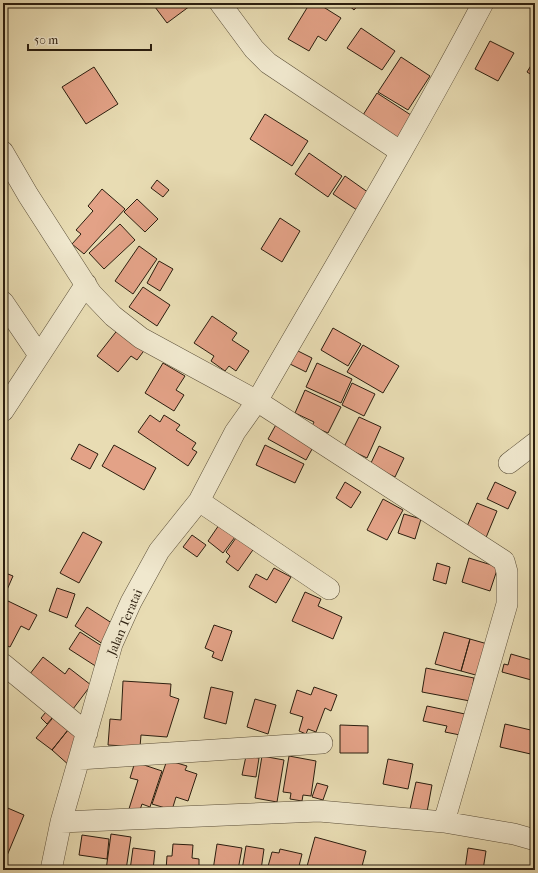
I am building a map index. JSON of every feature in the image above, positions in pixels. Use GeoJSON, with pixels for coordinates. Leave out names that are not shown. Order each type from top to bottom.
{"type":"FeatureCollection","features":[{"type":"Feature","properties":{"kind":"street"},"geometry":{"type":"LineString","coordinates":[[220,3],[254,50],[268,63],[401,152]]}},
{"type":"Feature","properties":{"kind":"street","name":"Jalan Teratai"},"geometry":{"type":"LineString","coordinates":[[51,870],[61,822],[112,644],[131,602],[159,551],[199,502],[235,432],[257,401],[450,67],[475,6]]}},
{"type":"Feature","properties":{"kind":"street"},"geometry":{"type":"LineString","coordinates":[[3,152],[28,195],[91,293],[113,316],[141,338],[257,401],[504,561],[506,567],[507,604],[444,822]]}},
{"type":"Feature","properties":{"kind":"street"},"geometry":{"type":"LineString","coordinates":[[3,411],[86,284]]}},
{"type":"Feature","properties":{"kind":"street"},"geometry":{"type":"LineString","coordinates":[[3,302],[39,355]]}},
{"type":"Feature","properties":{"kind":"street"},"geometry":{"type":"LineString","coordinates":[[509,463],[535,443]]}},
{"type":"Feature","properties":{"kind":"street"},"geometry":{"type":"LineString","coordinates":[[199,502],[329,589]]}},
{"type":"Feature","properties":{"kind":"street"},"geometry":{"type":"LineString","coordinates":[[3,664],[87,733]]}},
{"type":"Feature","properties":{"kind":"street"},"geometry":{"type":"LineString","coordinates":[[79,760],[322,743]]}},
{"type":"Feature","properties":{"kind":"street"},"geometry":{"type":"LineString","coordinates":[[61,822],[319,811],[444,822],[514,834],[535,840]]}},
{"type":"Feature","properties":{"kind":"building"},"geometry":{"type":"Polygon","coordinates":[[[152,3],[194,3],[167,23],[152,3]]]}},
{"type":"Feature","properties":{"kind":"building"},"geometry":{"type":"Polygon","coordinates":[[[310,3],[317,3],[341,18],[326,41],[318,36],[309,51],[288,39],[310,3]]]}},
{"type":"Feature","properties":{"kind":"building"},"geometry":{"type":"Polygon","coordinates":[[[346,3],[360,3],[354,10],[346,3]]]}},
{"type":"Feature","properties":{"kind":"building"},"geometry":{"type":"Polygon","coordinates":[[[3,24],[7,28],[3,32],[3,24]]]}},
{"type":"Feature","properties":{"kind":"building"},"geometry":{"type":"Polygon","coordinates":[[[361,28],[395,51],[382,70],[347,48],[361,28]]]}},
{"type":"Feature","properties":{"kind":"building"},"geometry":{"type":"Polygon","coordinates":[[[490,41],[514,53],[498,81],[475,69],[490,41]]]}},
{"type":"Feature","properties":{"kind":"building"},"geometry":{"type":"Polygon","coordinates":[[[401,57],[430,76],[408,110],[378,92],[401,57]]]}},
{"type":"Feature","properties":{"kind":"building"},"geometry":{"type":"Polygon","coordinates":[[[535,59],[535,77],[527,72],[535,59]]]}},
{"type":"Feature","properties":{"kind":"building"},"geometry":{"type":"Polygon","coordinates":[[[94,67],[118,104],[86,124],[62,87],[94,67]]]}},
{"type":"Feature","properties":{"kind":"building"},"geometry":{"type":"Polygon","coordinates":[[[377,93],[414,117],[400,139],[363,115],[377,93]]]}},
{"type":"Feature","properties":{"kind":"building"},"geometry":{"type":"Polygon","coordinates":[[[265,114],[308,141],[292,166],[250,139],[265,114]]]}},
{"type":"Feature","properties":{"kind":"building"},"geometry":{"type":"Polygon","coordinates":[[[309,153],[342,176],[328,197],[295,174],[309,153]]]}},
{"type":"Feature","properties":{"kind":"building"},"geometry":{"type":"Polygon","coordinates":[[[345,176],[369,193],[357,210],[333,194],[345,176]]]}},
{"type":"Feature","properties":{"kind":"building"},"geometry":{"type":"Polygon","coordinates":[[[157,180],[169,190],[163,197],[151,188],[157,180]]]}},
{"type":"Feature","properties":{"kind":"building"},"geometry":{"type":"Polygon","coordinates":[[[102,189],[125,209],[84,254],[72,244],[81,234],[76,230],[93,211],[88,206],[102,189]]]}},
{"type":"Feature","properties":{"kind":"building"},"geometry":{"type":"Polygon","coordinates":[[[137,199],[158,219],[145,232],[124,212],[137,199]]]}},
{"type":"Feature","properties":{"kind":"building"},"geometry":{"type":"Polygon","coordinates":[[[280,218],[300,231],[282,262],[261,249],[280,218]]]}},
{"type":"Feature","properties":{"kind":"building"},"geometry":{"type":"Polygon","coordinates":[[[120,224],[135,240],[104,269],[89,253],[120,224]]]}},
{"type":"Feature","properties":{"kind":"building"},"geometry":{"type":"Polygon","coordinates":[[[139,246],[157,259],[133,294],[115,281],[139,246]]]}},
{"type":"Feature","properties":{"kind":"building"},"geometry":{"type":"Polygon","coordinates":[[[159,261],[173,269],[160,291],[147,283],[159,261]]]}},
{"type":"Feature","properties":{"kind":"building"},"geometry":{"type":"Polygon","coordinates":[[[143,287],[170,305],[157,326],[129,307],[143,287]]]}},
{"type":"Feature","properties":{"kind":"building"},"geometry":{"type":"Polygon","coordinates":[[[212,316],[237,333],[232,340],[249,351],[236,371],[229,366],[225,371],[211,361],[214,356],[194,343],[212,316]]]}},
{"type":"Feature","properties":{"kind":"building"},"geometry":{"type":"Polygon","coordinates":[[[119,328],[146,348],[137,360],[131,356],[118,372],[97,356],[119,328]]]}},
{"type":"Feature","properties":{"kind":"building"},"geometry":{"type":"Polygon","coordinates":[[[333,328],[361,344],[348,366],[321,350],[333,328]]]}},
{"type":"Feature","properties":{"kind":"building"},"geometry":{"type":"Polygon","coordinates":[[[363,345],[399,366],[383,393],[347,372],[363,345]]]}},
{"type":"Feature","properties":{"kind":"building"},"geometry":{"type":"Polygon","coordinates":[[[296,350],[312,358],[306,372],[290,364],[296,350]]]}},
{"type":"Feature","properties":{"kind":"building"},"geometry":{"type":"Polygon","coordinates":[[[163,363],[185,376],[176,390],[184,395],[174,411],[145,393],[163,363]]]}},
{"type":"Feature","properties":{"kind":"building"},"geometry":{"type":"Polygon","coordinates":[[[317,363],[352,379],[341,403],[306,387],[317,363]]]}},
{"type":"Feature","properties":{"kind":"building"},"geometry":{"type":"Polygon","coordinates":[[[352,383],[375,394],[364,416],[342,405],[352,383]]]}},
{"type":"Feature","properties":{"kind":"building"},"geometry":{"type":"Polygon","coordinates":[[[305,390],[341,407],[328,433],[312,426],[314,422],[295,413],[305,390]]]}},
{"type":"Feature","properties":{"kind":"building"},"geometry":{"type":"Polygon","coordinates":[[[150,415],[160,422],[164,415],[180,425],[176,430],[196,443],[192,449],[197,452],[188,466],[138,432],[150,415]]]}},
{"type":"Feature","properties":{"kind":"building"},"geometry":{"type":"Polygon","coordinates":[[[359,417],[381,427],[367,458],[344,447],[359,417]]]}},
{"type":"Feature","properties":{"kind":"building"},"geometry":{"type":"Polygon","coordinates":[[[278,421],[316,442],[306,460],[268,439],[278,421]]]}},
{"type":"Feature","properties":{"kind":"building"},"geometry":{"type":"Polygon","coordinates":[[[79,444],[98,454],[90,469],[71,459],[79,444]]]}},
{"type":"Feature","properties":{"kind":"building"},"geometry":{"type":"Polygon","coordinates":[[[114,445],[156,468],[144,490],[102,466],[114,445]]]}},
{"type":"Feature","properties":{"kind":"building"},"geometry":{"type":"Polygon","coordinates":[[[265,445],[304,464],[295,483],[256,465],[265,445]]]}},
{"type":"Feature","properties":{"kind":"building"},"geometry":{"type":"Polygon","coordinates":[[[379,446],[404,458],[395,477],[370,465],[379,446]]]}},
{"type":"Feature","properties":{"kind":"building"},"geometry":{"type":"Polygon","coordinates":[[[345,482],[361,492],[351,508],[336,498],[345,482]]]}},
{"type":"Feature","properties":{"kind":"building"},"geometry":{"type":"Polygon","coordinates":[[[495,482],[516,492],[508,509],[487,499],[495,482]]]}},
{"type":"Feature","properties":{"kind":"building"},"geometry":{"type":"Polygon","coordinates":[[[383,499],[403,510],[387,540],[367,530],[383,499]]]}},
{"type":"Feature","properties":{"kind":"building"},"geometry":{"type":"Polygon","coordinates":[[[477,503],[497,511],[485,540],[465,531],[477,503]]]}},
{"type":"Feature","properties":{"kind":"building"},"geometry":{"type":"Polygon","coordinates":[[[404,514],[421,519],[415,539],[398,533],[404,514]]]}},
{"type":"Feature","properties":{"kind":"building"},"geometry":{"type":"Polygon","coordinates":[[[219,525],[235,537],[223,553],[208,541],[219,525]]]}},
{"type":"Feature","properties":{"kind":"building"},"geometry":{"type":"Polygon","coordinates":[[[83,532],[102,542],[79,583],[60,573],[83,532]]]}},
{"type":"Feature","properties":{"kind":"building"},"geometry":{"type":"Polygon","coordinates":[[[192,535],[206,545],[197,557],[183,547],[192,535]]]}},
{"type":"Feature","properties":{"kind":"building"},"geometry":{"type":"Polygon","coordinates":[[[238,535],[255,547],[238,571],[226,562],[230,556],[226,552],[238,535]]]}},
{"type":"Feature","properties":{"kind":"building"},"geometry":{"type":"Polygon","coordinates":[[[469,558],[498,567],[490,591],[462,582],[469,558]]]}},
{"type":"Feature","properties":{"kind":"building"},"geometry":{"type":"Polygon","coordinates":[[[437,563],[450,567],[446,584],[433,580],[437,563]]]}},
{"type":"Feature","properties":{"kind":"building"},"geometry":{"type":"Polygon","coordinates":[[[274,568],[291,577],[276,603],[249,587],[256,574],[267,580],[274,568]]]}},
{"type":"Feature","properties":{"kind":"building"},"geometry":{"type":"Polygon","coordinates":[[[3,572],[13,576],[3,599],[3,572]]]}},
{"type":"Feature","properties":{"kind":"building"},"geometry":{"type":"Polygon","coordinates":[[[57,588],[75,594],[67,618],[49,611],[57,588]]]}},
{"type":"Feature","properties":{"kind":"building"},"geometry":{"type":"Polygon","coordinates":[[[305,592],[321,599],[318,606],[342,617],[333,639],[292,621],[305,592]]]}},
{"type":"Feature","properties":{"kind":"building"},"geometry":{"type":"Polygon","coordinates":[[[8,601],[37,615],[29,630],[21,626],[10,647],[3,644],[3,611],[8,601]]]}},
{"type":"Feature","properties":{"kind":"building"},"geometry":{"type":"Polygon","coordinates":[[[87,607],[118,627],[106,646],[75,626],[87,607]]]}},
{"type":"Feature","properties":{"kind":"building"},"geometry":{"type":"Polygon","coordinates":[[[214,625],[232,631],[222,661],[212,657],[214,652],[205,648],[214,625]]]}},
{"type":"Feature","properties":{"kind":"building"},"geometry":{"type":"Polygon","coordinates":[[[80,632],[108,650],[97,667],[69,649],[80,632]]]}},
{"type":"Feature","properties":{"kind":"building"},"geometry":{"type":"Polygon","coordinates":[[[444,632],[470,639],[461,671],[435,664],[444,632]]]}},
{"type":"Feature","properties":{"kind":"building"},"geometry":{"type":"Polygon","coordinates":[[[470,639],[491,645],[483,677],[461,671],[470,639]]]}},
{"type":"Feature","properties":{"kind":"building"},"geometry":{"type":"Polygon","coordinates":[[[511,654],[535,661],[535,681],[502,672],[504,664],[508,665],[511,654]]]}},
{"type":"Feature","properties":{"kind":"building"},"geometry":{"type":"Polygon","coordinates":[[[43,657],[65,674],[69,668],[91,685],[70,713],[26,679],[43,657]]]}},
{"type":"Feature","properties":{"kind":"building"},"geometry":{"type":"Polygon","coordinates":[[[426,668],[474,678],[470,701],[422,692],[426,668]]]}},
{"type":"Feature","properties":{"kind":"building"},"geometry":{"type":"Polygon","coordinates":[[[123,681],[171,684],[170,696],[179,699],[167,737],[141,735],[140,747],[108,745],[110,719],[121,720],[123,681]]]}},
{"type":"Feature","properties":{"kind":"building"},"geometry":{"type":"Polygon","coordinates":[[[211,687],[233,692],[226,724],[204,718],[211,687]]]}},
{"type":"Feature","properties":{"kind":"building"},"geometry":{"type":"Polygon","coordinates":[[[314,687],[337,695],[331,711],[325,708],[316,732],[308,729],[306,734],[299,731],[303,717],[290,713],[297,690],[311,695],[314,687]]]}},
{"type":"Feature","properties":{"kind":"building"},"geometry":{"type":"Polygon","coordinates":[[[255,699],[276,705],[268,734],[247,727],[255,699]]]}},
{"type":"Feature","properties":{"kind":"building"},"geometry":{"type":"Polygon","coordinates":[[[427,706],[465,714],[460,735],[445,732],[447,726],[423,721],[427,706]]]}},
{"type":"Feature","properties":{"kind":"building"},"geometry":{"type":"Polygon","coordinates":[[[50,707],[57,712],[47,724],[41,718],[50,707]]]}},
{"type":"Feature","properties":{"kind":"building"},"geometry":{"type":"Polygon","coordinates":[[[57,713],[72,725],[52,750],[36,738],[57,713]]]}},
{"type":"Feature","properties":{"kind":"building"},"geometry":{"type":"Polygon","coordinates":[[[505,724],[535,731],[535,755],[500,747],[505,724]]]}},
{"type":"Feature","properties":{"kind":"building"},"geometry":{"type":"Polygon","coordinates":[[[72,725],[83,734],[70,766],[52,750],[72,725]]]}},
{"type":"Feature","properties":{"kind":"building"},"geometry":{"type":"Polygon","coordinates":[[[340,725],[368,726],[368,753],[340,753],[340,725]]]}},
{"type":"Feature","properties":{"kind":"building"},"geometry":{"type":"Polygon","coordinates":[[[246,756],[259,758],[256,777],[242,775],[246,756]]]}},
{"type":"Feature","properties":{"kind":"building"},"geometry":{"type":"Polygon","coordinates":[[[262,756],[284,760],[277,802],[255,798],[262,756]]]}},
{"type":"Feature","properties":{"kind":"building"},"geometry":{"type":"Polygon","coordinates":[[[289,756],[316,761],[311,796],[303,795],[302,801],[290,799],[291,793],[283,792],[289,756]]]}},
{"type":"Feature","properties":{"kind":"building"},"geometry":{"type":"Polygon","coordinates":[[[388,759],[413,764],[408,789],[383,784],[388,759]]]}},
{"type":"Feature","properties":{"kind":"building"},"geometry":{"type":"Polygon","coordinates":[[[167,760],[187,766],[185,770],[197,774],[188,801],[176,797],[172,810],[152,804],[167,760]]]}},
{"type":"Feature","properties":{"kind":"building"},"geometry":{"type":"Polygon","coordinates":[[[135,762],[162,771],[150,807],[142,804],[138,816],[128,812],[138,780],[130,778],[135,762]]]}},
{"type":"Feature","properties":{"kind":"building"},"geometry":{"type":"Polygon","coordinates":[[[416,782],[432,785],[427,812],[410,809],[416,782]]]}},
{"type":"Feature","properties":{"kind":"building"},"geometry":{"type":"Polygon","coordinates":[[[317,783],[328,786],[323,800],[312,797],[317,783]]]}},
{"type":"Feature","properties":{"kind":"building"},"geometry":{"type":"Polygon","coordinates":[[[3,806],[24,815],[6,858],[3,857],[3,806]]]}},
{"type":"Feature","properties":{"kind":"building"},"geometry":{"type":"Polygon","coordinates":[[[111,834],[131,837],[126,870],[106,870],[111,834]]]}},
{"type":"Feature","properties":{"kind":"building"},"geometry":{"type":"Polygon","coordinates":[[[82,835],[109,839],[107,859],[79,855],[82,835]]]}},
{"type":"Feature","properties":{"kind":"building"},"geometry":{"type":"Polygon","coordinates":[[[315,837],[366,851],[361,870],[306,870],[315,837]]]}},
{"type":"Feature","properties":{"kind":"building"},"geometry":{"type":"Polygon","coordinates":[[[173,844],[193,845],[192,858],[199,859],[199,870],[166,870],[167,856],[172,856],[173,844]]]}},
{"type":"Feature","properties":{"kind":"building"},"geometry":{"type":"Polygon","coordinates":[[[217,844],[242,848],[238,870],[213,870],[217,844]]]}},
{"type":"Feature","properties":{"kind":"building"},"geometry":{"type":"Polygon","coordinates":[[[246,846],[264,849],[261,870],[242,870],[246,846]]]}},
{"type":"Feature","properties":{"kind":"building"},"geometry":{"type":"Polygon","coordinates":[[[133,848],[155,851],[153,870],[130,870],[133,848]]]}},
{"type":"Feature","properties":{"kind":"building"},"geometry":{"type":"Polygon","coordinates":[[[468,848],[486,851],[483,870],[454,870],[455,867],[465,869],[468,848]]]}},
{"type":"Feature","properties":{"kind":"building"},"geometry":{"type":"Polygon","coordinates":[[[280,849],[302,854],[298,870],[267,870],[272,852],[279,853],[280,849]]]}}]}
